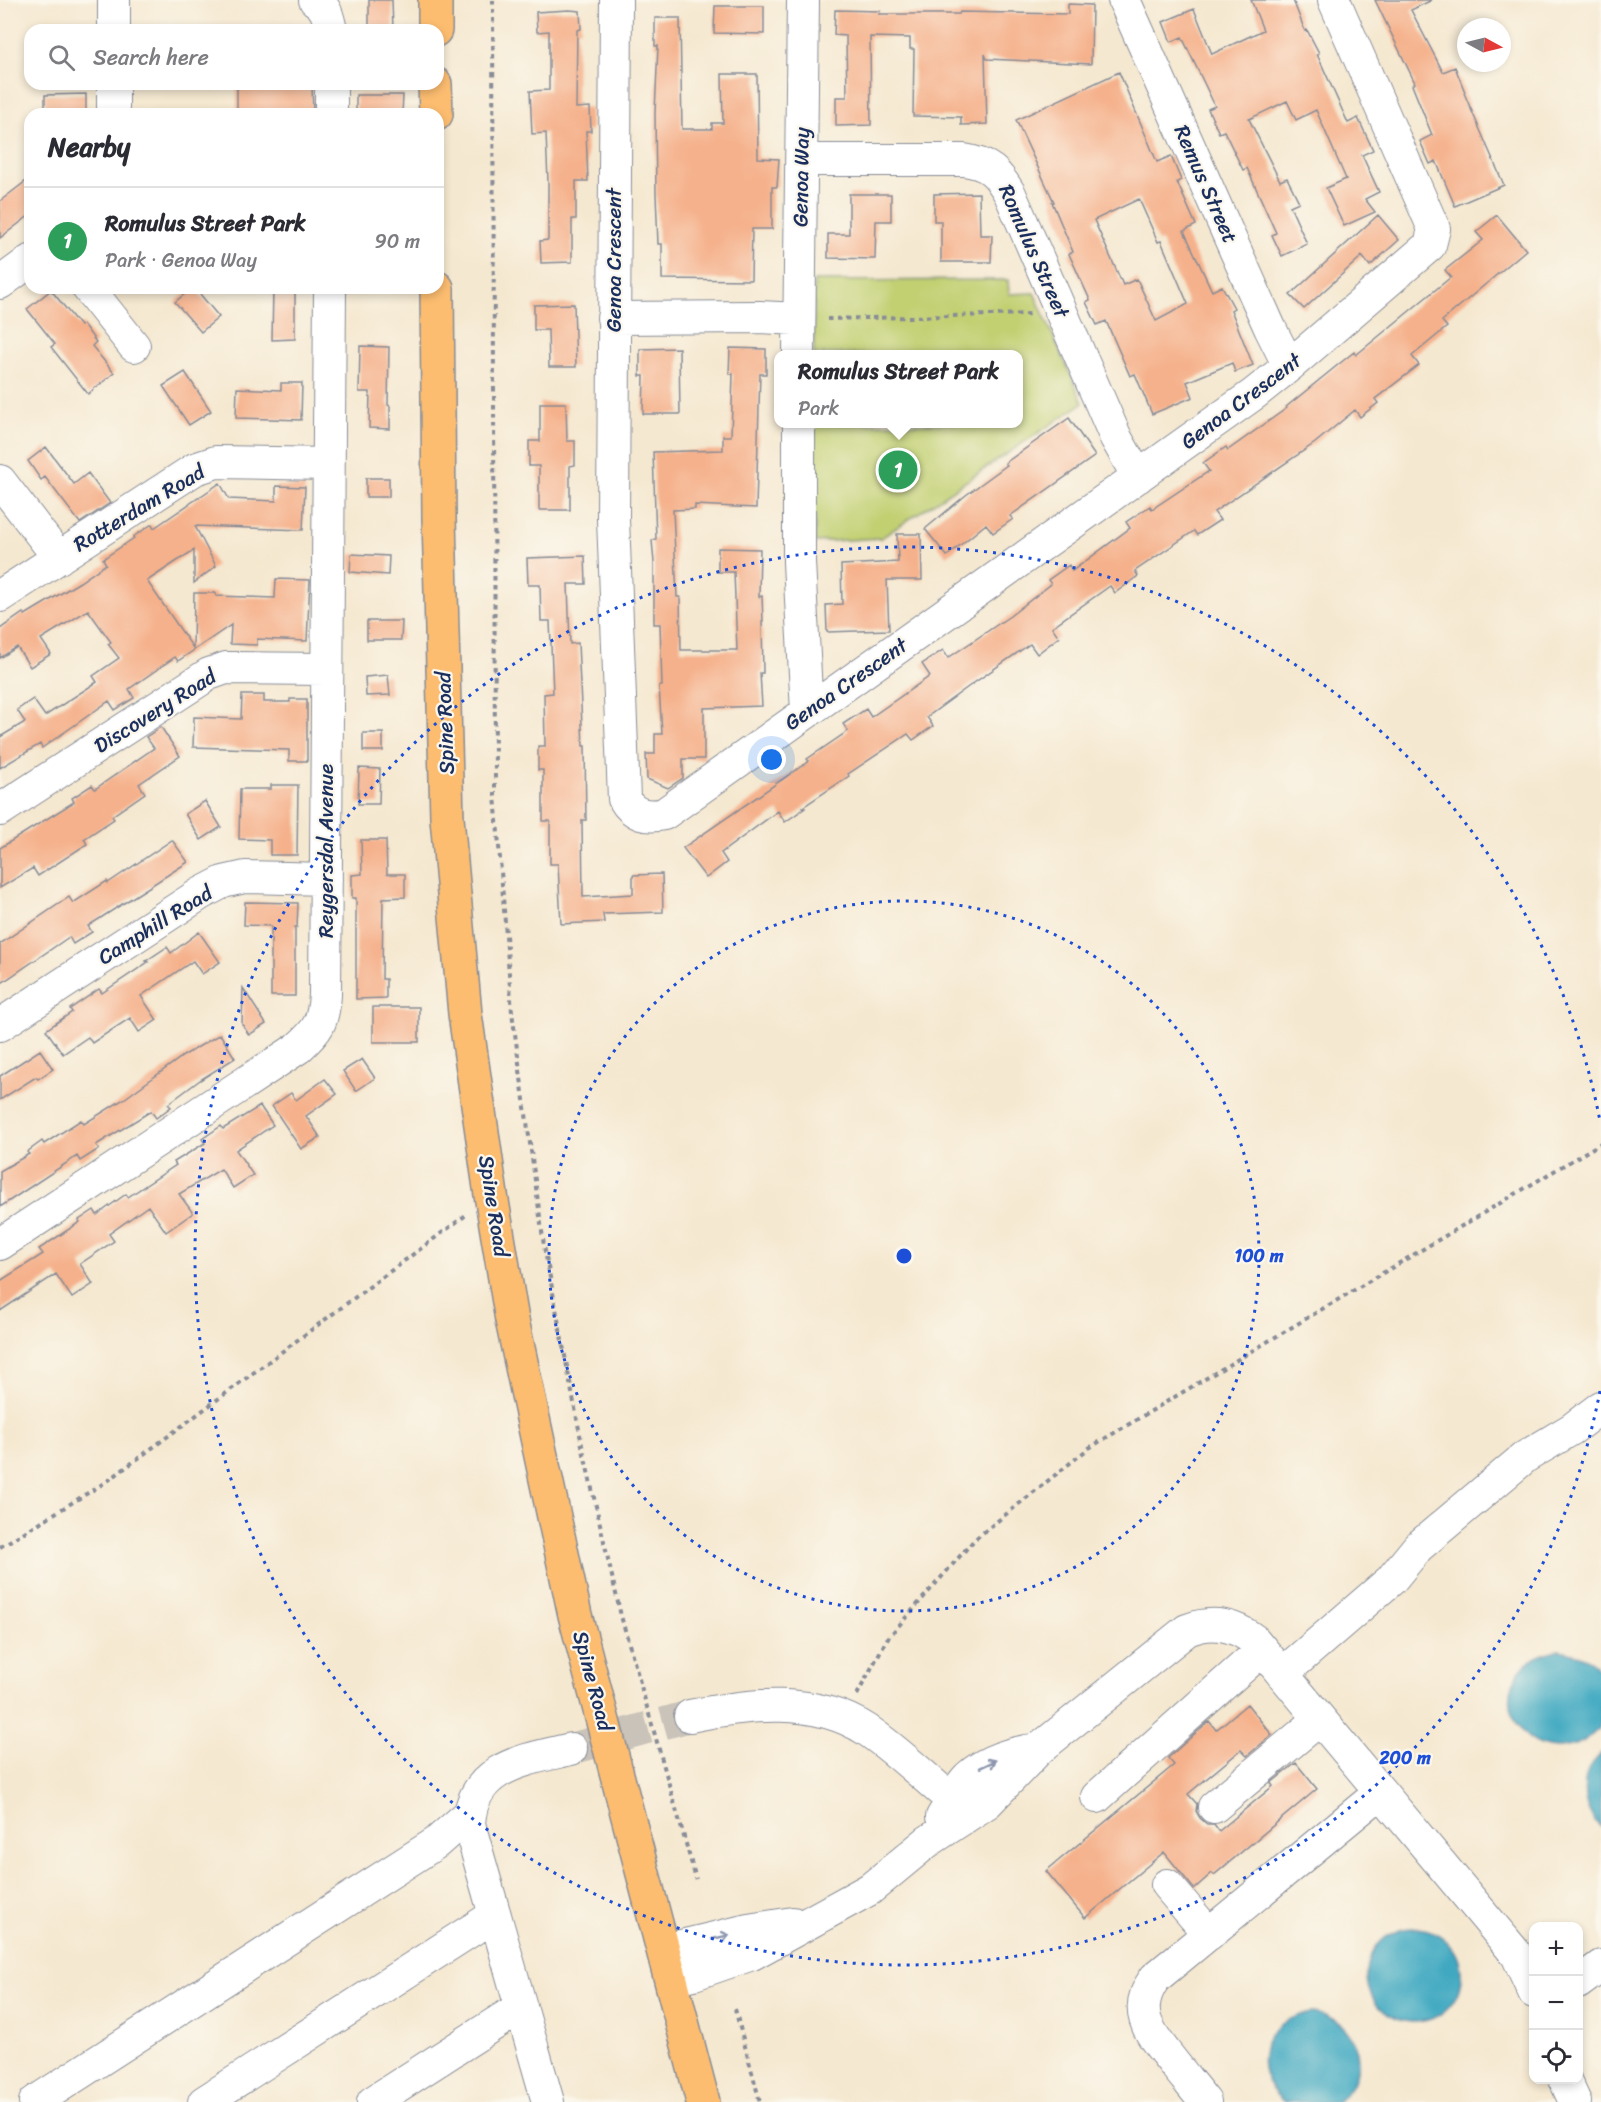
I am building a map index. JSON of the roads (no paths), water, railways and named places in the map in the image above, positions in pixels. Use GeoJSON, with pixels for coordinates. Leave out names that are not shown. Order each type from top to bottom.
{"type":"FeatureCollection","features":[{"type":"Feature","properties":{"kind":"main road"},"geometry":{"type":"LineString","coordinates":[[435,0],[435,24]]}},
{"type":"Feature","properties":{"kind":"main road"},"geometry":{"type":"LineString","coordinates":[[435,90],[436,108]]}},
{"type":"Feature","properties":{"kind":"main road","name":"Spine Road"},"geometry":{"type":"LineString","coordinates":[[437,294],[447,818],[465,1014],[491,1195],[519,1354],[575,1615],[703,2102]]}},
{"type":"Feature","properties":{"kind":"street"},"geometry":{"type":"LineString","coordinates":[[114,0],[114,24]]}},
{"type":"Feature","properties":{"kind":"street"},"geometry":{"type":"LineString","coordinates":[[315,0],[327,12],[330,24]]}},
{"type":"Feature","properties":{"kind":"street","name":"Genoa Crescent"},"geometry":{"type":"LineString","coordinates":[[616,0],[613,519],[624,799],[629,807],[638,814],[654,816],[664,814],[1254,394],[1430,245],[1434,229],[1334,0]]}},
{"type":"Feature","properties":{"kind":"street","name":"Genoa Way"},"geometry":{"type":"LineString","coordinates":[[799,350],[803,0]]}},
{"type":"Feature","properties":{"kind":"street","name":"Remus Street"},"geometry":{"type":"LineString","coordinates":[[1124,0],[1269,328],[1289,366]]}},
{"type":"Feature","properties":{"kind":"street"},"geometry":{"type":"LineString","coordinates":[[113,90],[113,108]]}},
{"type":"Feature","properties":{"kind":"street"},"geometry":{"type":"LineString","coordinates":[[331,90],[331,108]]}},
{"type":"Feature","properties":{"kind":"street","name":"Romulus Street"},"geometry":{"type":"LineString","coordinates":[[802,160],[964,160],[978,162],[989,167],[999,176],[1010,194],[1116,438],[1138,477]]}},
{"type":"Feature","properties":{"kind":"street"},"geometry":{"type":"LineString","coordinates":[[0,283],[24,265]]}},
{"type":"Feature","properties":{"kind":"street"},"geometry":{"type":"LineString","coordinates":[[93,294],[134,346]]}},
{"type":"Feature","properties":{"kind":"street","name":"Reygersdal Avenue"},"geometry":{"type":"LineString","coordinates":[[0,1244],[298,1048],[322,1021],[326,879],[330,294]]}},
{"type":"Feature","properties":{"kind":"street"},"geometry":{"type":"LineString","coordinates":[[613,318],[799,319]]}},
{"type":"Feature","properties":{"kind":"street"},"geometry":{"type":"LineString","coordinates":[[799,428],[799,562],[807,712]]}},
{"type":"Feature","properties":{"kind":"street","name":"Rotterdam Road"},"geometry":{"type":"LineString","coordinates":[[0,596],[195,469],[216,462],[328,464]]}},
{"type":"Feature","properties":{"kind":"street"},"geometry":{"type":"LineString","coordinates":[[0,481],[59,558]]}},
{"type":"Feature","properties":{"kind":"street","name":"Discovery Road"},"geometry":{"type":"LineString","coordinates":[[0,810],[209,674],[226,668],[327,669]]}},
{"type":"Feature","properties":{"kind":"street","name":"Camphill Road"},"geometry":{"type":"LineString","coordinates":[[0,1025],[200,894],[223,882],[245,877],[326,879]]}},
{"type":"Feature","properties":{"kind":"street"},"geometry":{"type":"LineString","coordinates":[[1282,1674],[1391,1580],[1418,1547],[1525,1457],[1572,1429],[1601,1407]]}},
{"type":"Feature","properties":{"kind":"street"},"geometry":{"type":"LineString","coordinates":[[668,1964],[748,1930],[821,1918],[870,1889],[927,1842],[987,1802],[1039,1749],[1187,1630],[1210,1624],[1233,1627],[1254,1640],[1517,1955],[1529,1983]]}},
{"type":"Feature","properties":{"kind":"street"},"geometry":{"type":"LineString","coordinates":[[1097,1797],[1262,1650]]}},
{"type":"Feature","properties":{"kind":"street"},"geometry":{"type":"LineString","coordinates":[[690,1716],[722,1710],[799,1707],[827,1711],[866,1730],[912,1765],[952,1800]]}},
{"type":"Feature","properties":{"kind":"street"},"geometry":{"type":"LineString","coordinates":[[1214,1807],[1320,1719]]}},
{"type":"Feature","properties":{"kind":"street"},"geometry":{"type":"LineString","coordinates":[[546,2101],[469,1824],[476,1794],[494,1773],[526,1760],[571,1749]]}},
{"type":"Feature","properties":{"kind":"street"},"geometry":{"type":"LineString","coordinates":[[927,1842],[952,1800],[967,1779],[978,1769],[1018,1752],[1039,1749]]}},
{"type":"Feature","properties":{"kind":"street"},"geometry":{"type":"LineString","coordinates":[[1205,2102],[1152,2036],[1144,2017],[1143,2006],[1149,1986],[1155,1978],[1381,1792]]}},
{"type":"Feature","properties":{"kind":"street"},"geometry":{"type":"LineString","coordinates":[[35,2102],[436,1843],[470,1814]]}},
{"type":"Feature","properties":{"kind":"street"},"geometry":{"type":"LineString","coordinates":[[1167,1885],[1209,1934]]}},
{"type":"Feature","properties":{"kind":"street"},"geometry":{"type":"LineString","coordinates":[[204,2102],[495,1915]]}},
{"type":"Feature","properties":{"kind":"street"},"geometry":{"type":"LineString","coordinates":[[1583,1979],[1601,1966]]}},
{"type":"Feature","properties":{"kind":"street"},"geometry":{"type":"LineString","coordinates":[[373,2102],[521,2007]]}},
{"type":"Feature","properties":{"kind":"street"},"geometry":{"type":"LineString","coordinates":[[1567,2084],[1575,2102]]}},
{"type":"Feature","properties":{"kind":"water"},"geometry":{"type":"Polygon","coordinates":[[[1559,1650],[1571,1652],[1589,1660],[1601,1674],[1601,1709],[1598,1729],[1580,1743],[1567,1747],[1546,1746],[1529,1738],[1517,1724],[1511,1707],[1512,1689],[1519,1672],[1535,1658],[1559,1650]]]}},
{"type":"Feature","properties":{"kind":"water"},"geometry":{"type":"Polygon","coordinates":[[[1601,1753],[1601,1827],[1589,1810],[1584,1790],[1589,1770],[1601,1753]]]}},
{"type":"Feature","properties":{"kind":"water"},"geometry":{"type":"Polygon","coordinates":[[[1414,1928],[1432,1931],[1447,1942],[1458,1957],[1461,1975],[1458,1993],[1447,2008],[1432,2019],[1414,2022],[1396,2019],[1381,2008],[1370,1993],[1367,1975],[1370,1957],[1381,1942],[1396,1931],[1414,1928]]]}},
{"type":"Feature","properties":{"kind":"water"},"geometry":{"type":"Polygon","coordinates":[[[1314,2013],[1336,2021],[1344,2027],[1353,2040],[1358,2059],[1355,2079],[1344,2096],[1336,2102],[1284,2102],[1272,2089],[1265,2075],[1262,2060],[1265,2046],[1282,2024],[1296,2016],[1314,2013]]]}},
{"type":"Feature","properties":{"kind":"tunnel"},"geometry":{"type":"LineString","coordinates":[[571,1749],[690,1716]]}},
{"type":"Feature","properties":{"kind":"place","name":"Romulus Street Park"},"geometry":{"type":"Point","coordinates":[898,470]}}]}
